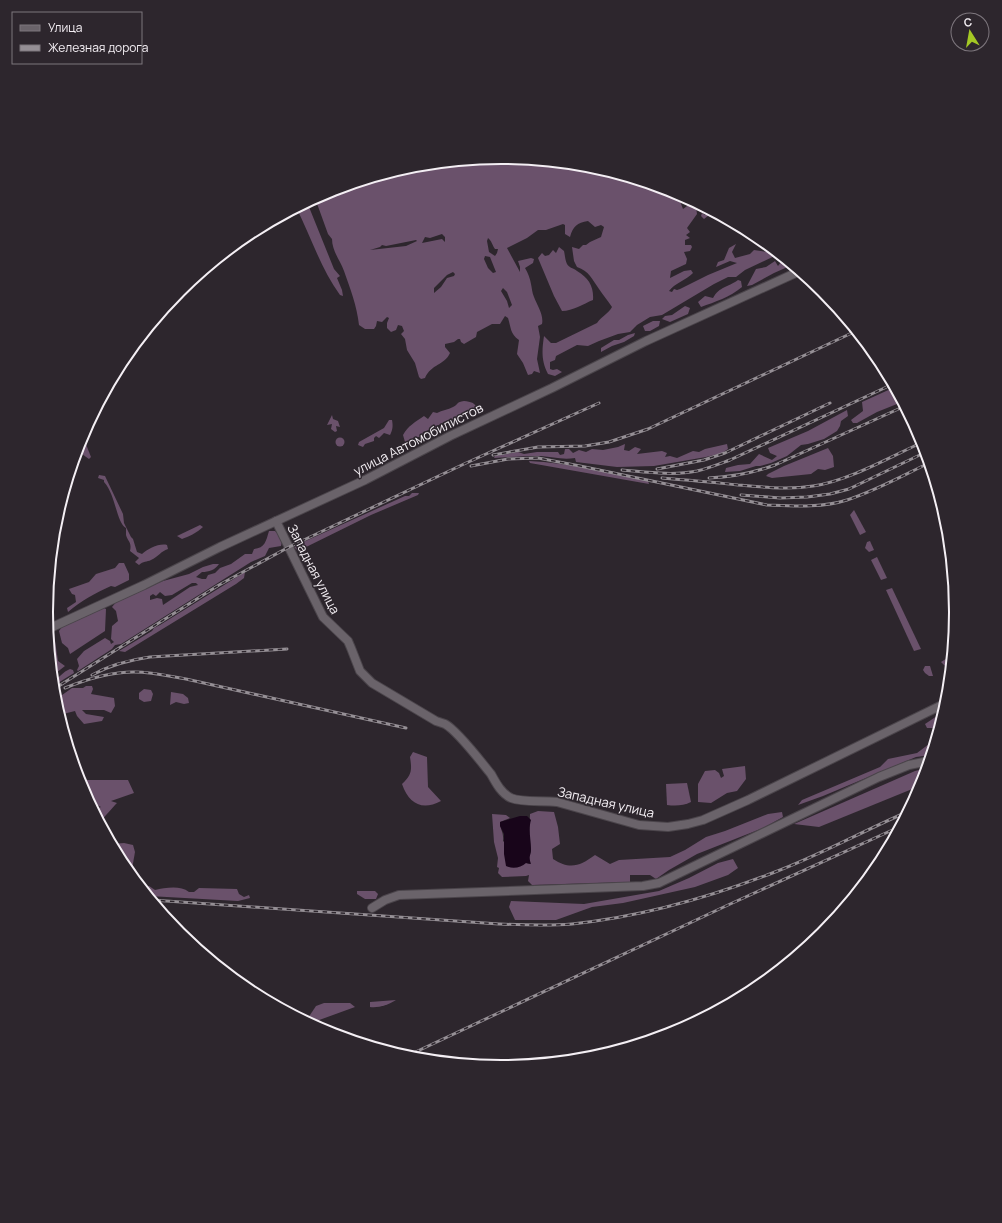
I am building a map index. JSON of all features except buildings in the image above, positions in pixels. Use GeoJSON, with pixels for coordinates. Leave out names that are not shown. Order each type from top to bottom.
{"type":"FeatureCollection","features":[{"type":"Feature","properties":{"kind":"street","name":"улица Автомобилистов"},"geometry":{"type":"LineString","coordinates":[[53,626],[144,585],[220,546],[365,480],[450,436],[646,342],[794,274]]}},
{"type":"Feature","properties":{"kind":"street","name":"Западная улица"},"geometry":{"type":"LineString","coordinates":[[276,521],[323,617],[348,641],[360,671],[366,678],[379,687],[450,728],[480,762],[501,790],[511,798],[520,800],[545,800],[560,802],[640,825],[668,827],[688,824],[703,820],[748,800],[938,707]]}},
{"type":"Feature","properties":{"kind":"street"},"geometry":{"type":"LineString","coordinates":[[372,908],[385,900],[399,895],[643,886],[659,883],[879,777],[909,765],[923,762]]}},
{"type":"Feature","properties":{"kind":"shaded area"},"geometry":{"type":"Polygon","coordinates":[[[472,164],[530,164],[588,172],[617,179],[645,187],[680,202],[683,209],[688,205],[696,209],[697,214],[687,228],[690,232],[686,235],[690,238],[685,240],[685,245],[691,245],[692,247],[690,251],[684,252],[687,259],[686,264],[671,271],[670,278],[684,271],[691,270],[693,273],[669,291],[672,292],[674,289],[680,289],[737,263],[730,261],[716,267],[718,262],[724,260],[729,248],[736,244],[732,252],[735,258],[750,254],[754,250],[768,252],[774,256],[745,270],[736,277],[728,277],[714,284],[662,315],[650,317],[637,325],[630,332],[618,334],[588,346],[577,345],[556,356],[555,360],[550,362],[550,369],[557,369],[562,372],[555,376],[548,374],[544,365],[544,336],[551,343],[556,343],[597,323],[612,307],[590,276],[585,271],[577,267],[574,261],[572,247],[579,249],[583,245],[586,245],[601,237],[604,227],[601,225],[595,227],[588,221],[584,222],[578,224],[574,228],[570,237],[565,234],[565,225],[563,224],[546,230],[538,230],[527,238],[507,248],[520,272],[518,261],[531,258],[534,259],[533,263],[525,268],[533,295],[542,317],[542,324],[538,326],[540,337],[537,359],[540,373],[534,371],[532,374],[528,375],[517,354],[519,340],[512,333],[508,318],[505,316],[500,324],[492,324],[477,332],[476,337],[464,344],[460,339],[458,339],[454,342],[445,344],[445,347],[450,353],[448,357],[431,370],[425,378],[421,379],[415,363],[407,350],[405,339],[401,334],[404,331],[402,326],[398,325],[396,330],[391,332],[387,328],[389,318],[387,317],[382,322],[377,321],[374,329],[365,329],[359,325],[349,284],[335,251],[332,239],[328,234],[317,204],[357,187],[414,172],[443,167],[472,164]],[[442,234],[430,238],[425,237],[422,243],[442,239],[445,242],[445,237],[442,234]],[[488,238],[487,241],[489,252],[495,256],[498,249],[495,249],[488,238]],[[416,240],[386,246],[382,245],[370,250],[406,246],[417,241],[416,240]],[[485,256],[484,259],[488,268],[493,273],[496,272],[490,257],[485,256]],[[453,272],[447,275],[434,288],[434,293],[441,287],[447,278],[454,276],[455,274],[453,272]],[[503,288],[501,291],[509,308],[512,305],[507,292],[503,288]]]}},
{"type":"Feature","properties":{"kind":"shaded area"},"geometry":{"type":"Polygon","coordinates":[[[309,207],[334,269],[340,276],[337,278],[343,296],[340,295],[333,285],[298,212],[309,207]]]}},
{"type":"Feature","properties":{"kind":"shaded area"},"geometry":{"type":"Polygon","coordinates":[[[702,213],[705,215],[706,214],[709,215],[704,219],[701,216],[702,213]]]}},
{"type":"Feature","properties":{"kind":"shaded area"},"geometry":{"type":"Polygon","coordinates":[[[559,247],[564,251],[568,265],[588,280],[593,291],[593,300],[566,311],[562,311],[554,296],[538,258],[542,253],[545,256],[549,255],[553,250],[556,253],[559,247]]]}},
{"type":"Feature","properties":{"kind":"shaded area"},"geometry":{"type":"Polygon","coordinates":[[[775,261],[778,266],[781,262],[787,267],[752,285],[747,286],[756,269],[766,267],[775,261]]]}},
{"type":"Feature","properties":{"kind":"shaded area"},"geometry":{"type":"Polygon","coordinates":[[[738,280],[741,281],[742,287],[737,291],[722,299],[701,307],[698,302],[705,296],[713,298],[718,291],[738,280]]]}},
{"type":"Feature","properties":{"kind":"shaded area"},"geometry":{"type":"Polygon","coordinates":[[[685,306],[690,308],[688,314],[670,322],[662,319],[665,316],[672,315],[685,306]]]}},
{"type":"Feature","properties":{"kind":"shaded area"},"geometry":{"type":"Polygon","coordinates":[[[653,321],[660,321],[659,326],[650,331],[645,331],[643,326],[653,321]]]}},
{"type":"Feature","properties":{"kind":"shaded area"},"geometry":{"type":"Polygon","coordinates":[[[635,333],[634,336],[624,342],[601,352],[601,348],[614,340],[619,340],[635,333]]]}},
{"type":"Feature","properties":{"kind":"shaded area"},"geometry":{"type":"Polygon","coordinates":[[[890,389],[898,404],[877,412],[857,423],[853,423],[851,420],[863,411],[862,402],[890,389]]]}},
{"type":"Feature","properties":{"kind":"shaded area"},"geometry":{"type":"Polygon","coordinates":[[[464,401],[471,402],[477,409],[466,414],[462,413],[456,419],[446,421],[437,426],[435,431],[429,430],[423,432],[421,437],[414,437],[410,443],[405,442],[403,435],[409,427],[418,420],[424,416],[428,419],[433,412],[437,413],[449,409],[464,401]]]}},
{"type":"Feature","properties":{"kind":"shaded area"},"geometry":{"type":"Polygon","coordinates":[[[847,410],[848,416],[841,421],[837,431],[824,439],[801,445],[787,456],[771,463],[740,471],[725,472],[726,468],[750,464],[759,454],[772,460],[777,456],[770,453],[768,448],[808,431],[847,410]]]}},
{"type":"Feature","properties":{"kind":"shaded area"},"geometry":{"type":"Polygon","coordinates":[[[332,415],[333,419],[338,421],[340,427],[336,426],[337,431],[335,432],[331,429],[332,424],[327,425],[332,415]]]}},
{"type":"Feature","properties":{"kind":"shaded area"},"geometry":{"type":"Polygon","coordinates":[[[389,420],[392,420],[393,424],[390,435],[384,433],[379,438],[376,436],[374,441],[365,444],[363,447],[358,445],[359,442],[384,428],[389,420]]]}},
{"type":"Feature","properties":{"kind":"shaded area"},"geometry":{"type":"Polygon","coordinates":[[[338,438],[342,438],[344,442],[342,446],[338,446],[336,444],[336,440],[338,438]]]}},
{"type":"Feature","properties":{"kind":"shaded area"},"geometry":{"type":"Polygon","coordinates":[[[86,443],[91,457],[89,459],[82,454],[86,443]]]}},
{"type":"Feature","properties":{"kind":"shaded area"},"geometry":{"type":"Polygon","coordinates":[[[625,444],[624,450],[629,451],[635,447],[641,449],[637,454],[662,451],[667,453],[665,457],[670,456],[677,458],[693,451],[699,452],[705,449],[727,444],[728,449],[722,453],[706,457],[654,466],[617,467],[576,462],[575,458],[562,459],[541,456],[494,458],[495,456],[518,452],[524,454],[537,452],[558,452],[560,455],[564,454],[565,449],[569,449],[573,453],[579,450],[586,452],[592,449],[603,450],[625,444]]]}},
{"type":"Feature","properties":{"kind":"shaded area"},"geometry":{"type":"Polygon","coordinates":[[[828,448],[833,456],[834,467],[825,470],[818,469],[811,474],[772,478],[766,476],[784,466],[828,448]]]}},
{"type":"Feature","properties":{"kind":"shaded area"},"geometry":{"type":"Polygon","coordinates":[[[529,461],[589,469],[648,481],[649,484],[530,463],[529,461]]]}},
{"type":"Feature","properties":{"kind":"shaded area"},"geometry":{"type":"Polygon","coordinates":[[[99,475],[105,476],[123,514],[124,523],[133,539],[137,552],[142,554],[150,548],[161,545],[167,545],[168,549],[150,561],[139,565],[135,562],[139,558],[130,551],[130,542],[126,535],[126,528],[120,520],[108,487],[104,480],[98,478],[99,475]]]}},
{"type":"Feature","properties":{"kind":"shaded area"},"geometry":{"type":"Polygon","coordinates":[[[412,493],[419,493],[418,495],[371,515],[298,551],[294,547],[405,496],[409,496],[412,493]]]}},
{"type":"Feature","properties":{"kind":"shaded area"},"geometry":{"type":"Polygon","coordinates":[[[854,510],[866,532],[860,535],[850,515],[854,510]]]}},
{"type":"Feature","properties":{"kind":"shaded area"},"geometry":{"type":"Polygon","coordinates":[[[200,525],[203,527],[190,536],[182,539],[177,536],[200,525]]]}},
{"type":"Feature","properties":{"kind":"shaded area"},"geometry":{"type":"Polygon","coordinates":[[[269,531],[275,531],[278,534],[282,541],[281,546],[269,548],[265,556],[251,562],[121,644],[115,645],[112,649],[78,671],[77,670],[79,666],[77,659],[84,651],[105,638],[110,641],[111,644],[114,642],[111,639],[112,626],[118,621],[116,611],[112,607],[117,601],[163,581],[189,574],[203,567],[219,564],[214,569],[202,572],[196,577],[206,579],[208,575],[215,573],[220,568],[231,564],[245,554],[252,554],[254,549],[263,546],[269,531]],[[192,583],[172,595],[165,596],[160,592],[156,596],[153,594],[150,596],[150,600],[157,598],[162,599],[163,605],[190,587],[198,585],[196,583],[192,583]]]}},
{"type":"Feature","properties":{"kind":"shaded area"},"geometry":{"type":"Polygon","coordinates":[[[870,541],[874,550],[869,552],[865,548],[867,542],[870,541]]]}},
{"type":"Feature","properties":{"kind":"shaded area"},"geometry":{"type":"Polygon","coordinates":[[[877,557],[887,578],[881,580],[871,560],[877,557]]]}},
{"type":"Feature","properties":{"kind":"shaded area"},"geometry":{"type":"Polygon","coordinates":[[[119,563],[124,563],[129,574],[129,580],[115,587],[111,586],[99,591],[68,612],[67,608],[76,602],[75,595],[72,594],[69,589],[89,582],[96,574],[115,568],[119,563]]]}},
{"type":"Feature","properties":{"kind":"shaded area"},"geometry":{"type":"Polygon","coordinates":[[[245,572],[244,578],[236,584],[125,652],[119,651],[152,631],[154,628],[245,572]]]}},
{"type":"Feature","properties":{"kind":"shaded area"},"geometry":{"type":"Polygon","coordinates":[[[892,588],[921,649],[914,651],[886,590],[892,588]]]}},
{"type":"Feature","properties":{"kind":"shaded area"},"geometry":{"type":"Polygon","coordinates":[[[102,607],[106,609],[105,631],[70,654],[68,648],[62,643],[59,631],[62,627],[102,607]]]}},
{"type":"Feature","properties":{"kind":"shaded area"},"geometry":{"type":"Polygon","coordinates":[[[54,640],[58,661],[65,666],[57,672],[54,640]]]}},
{"type":"Feature","properties":{"kind":"shaded area"},"geometry":{"type":"Polygon","coordinates":[[[946,659],[945,666],[941,662],[946,659]]]}},
{"type":"Feature","properties":{"kind":"shaded area"},"geometry":{"type":"Polygon","coordinates":[[[925,666],[930,666],[933,676],[929,676],[925,673],[923,670],[925,666]]]}},
{"type":"Feature","properties":{"kind":"shaded area"},"geometry":{"type":"Polygon","coordinates":[[[70,669],[73,670],[74,673],[59,682],[58,678],[70,669]]]}},
{"type":"Feature","properties":{"kind":"shaded area"},"geometry":{"type":"Polygon","coordinates":[[[86,686],[92,686],[93,689],[91,694],[114,698],[115,706],[111,713],[104,710],[82,710],[86,714],[104,717],[102,721],[84,724],[77,716],[75,711],[65,713],[61,695],[72,688],[83,688],[86,686]]]}},
{"type":"Feature","properties":{"kind":"shaded area"},"geometry":{"type":"Polygon","coordinates":[[[144,689],[151,690],[153,694],[151,701],[144,702],[139,699],[139,693],[144,689]]]}},
{"type":"Feature","properties":{"kind":"shaded area"},"geometry":{"type":"Polygon","coordinates":[[[171,692],[183,694],[188,698],[189,703],[184,704],[176,702],[170,705],[171,692]]]}},
{"type":"Feature","properties":{"kind":"shaded area"},"geometry":{"type":"Polygon","coordinates":[[[936,716],[934,728],[927,728],[925,724],[936,716]]]}},
{"type":"Feature","properties":{"kind":"shaded area"},"geometry":{"type":"Polygon","coordinates":[[[929,744],[925,756],[916,757],[798,805],[802,800],[880,767],[888,759],[917,753],[929,744]]]}},
{"type":"Feature","properties":{"kind":"shaded area"},"geometry":{"type":"Polygon","coordinates":[[[413,752],[427,757],[428,787],[441,801],[428,805],[417,804],[412,801],[405,791],[402,784],[408,778],[411,765],[410,757],[413,752]]]}},
{"type":"Feature","properties":{"kind":"shaded area"},"geometry":{"type":"Polygon","coordinates":[[[745,766],[746,779],[737,791],[727,793],[711,803],[698,802],[698,784],[705,771],[715,770],[719,773],[721,778],[724,776],[722,769],[745,766]]]}},
{"type":"Feature","properties":{"kind":"shaded area"},"geometry":{"type":"Polygon","coordinates":[[[920,770],[912,789],[819,827],[794,824],[920,770]]]}},
{"type":"Feature","properties":{"kind":"shaded area"},"geometry":{"type":"Polygon","coordinates":[[[86,780],[128,780],[134,793],[111,801],[117,803],[103,818],[98,808],[101,807],[97,805],[86,780]]]}},
{"type":"Feature","properties":{"kind":"shaded area"},"geometry":{"type":"Polygon","coordinates":[[[687,783],[691,802],[673,806],[667,805],[666,784],[687,783]]]}},
{"type":"Feature","properties":{"kind":"shaded area"},"geometry":{"type":"Polygon","coordinates":[[[538,811],[554,812],[560,844],[552,849],[553,859],[565,865],[580,864],[595,855],[610,864],[619,860],[670,857],[706,837],[768,814],[782,812],[783,817],[763,828],[697,854],[656,879],[650,875],[630,875],[630,882],[532,885],[528,881],[529,875],[502,877],[498,873],[499,868],[497,867],[498,858],[494,842],[492,814],[506,815],[510,818],[500,822],[503,841],[526,863],[530,864],[530,814],[538,811]]]}},
{"type":"Feature","properties":{"kind":"shaded area"},"geometry":{"type":"Polygon","coordinates":[[[520,816],[527,816],[531,820],[531,864],[526,863],[516,868],[511,868],[506,866],[504,854],[504,834],[500,826],[500,822],[520,816]]]}},
{"type":"Feature","properties":{"kind":"shaded area"},"geometry":{"type":"Polygon","coordinates":[[[118,843],[133,845],[135,852],[133,865],[129,860],[118,843]]]}},
{"type":"Feature","properties":{"kind":"shaded area"},"geometry":{"type":"Polygon","coordinates":[[[733,859],[738,868],[728,875],[695,887],[623,903],[592,907],[556,920],[515,920],[509,907],[511,901],[584,904],[659,891],[718,863],[733,859]]]}},
{"type":"Feature","properties":{"kind":"shaded area"},"geometry":{"type":"Polygon","coordinates":[[[148,886],[155,890],[181,888],[189,892],[194,892],[199,888],[237,889],[239,894],[244,897],[249,895],[250,898],[238,901],[156,896],[148,886]]]}},
{"type":"Feature","properties":{"kind":"shaded area"},"geometry":{"type":"Polygon","coordinates":[[[357,891],[375,891],[378,894],[376,899],[365,899],[357,894],[357,891]]]}},
{"type":"Feature","properties":{"kind":"shaded area"},"geometry":{"type":"Polygon","coordinates":[[[396,1000],[383,1006],[370,1007],[370,1002],[396,1000]]]}},
{"type":"Feature","properties":{"kind":"shaded area"},"geometry":{"type":"Polygon","coordinates":[[[324,1003],[350,1003],[355,1007],[319,1020],[309,1016],[316,1006],[324,1003]]]}},
{"type":"Feature","properties":{"kind":"railway"},"geometry":{"type":"LineString","coordinates":[[493,455],[538,447],[585,446],[609,442],[648,429],[851,333]]}},
{"type":"Feature","properties":{"kind":"railway"},"geometry":{"type":"LineString","coordinates":[[622,470],[650,473],[669,473],[706,469],[730,460],[888,386]]}},
{"type":"Feature","properties":{"kind":"railway"},"geometry":{"type":"LineString","coordinates":[[60,685],[219,585],[289,547],[464,464],[599,403]]}},
{"type":"Feature","properties":{"kind":"railway"},"geometry":{"type":"LineString","coordinates":[[657,469],[704,460],[725,453],[830,403]]}},
{"type":"Feature","properties":{"kind":"railway"},"geometry":{"type":"LineString","coordinates":[[709,478],[742,474],[775,465],[900,408]]}},
{"type":"Feature","properties":{"kind":"railway"},"geometry":{"type":"LineString","coordinates":[[662,478],[776,488],[813,486],[854,474],[917,445]]}},
{"type":"Feature","properties":{"kind":"railway"},"geometry":{"type":"LineString","coordinates":[[741,495],[780,498],[830,494],[849,489],[920,455]]}},
{"type":"Feature","properties":{"kind":"railway"},"geometry":{"type":"LineString","coordinates":[[471,466],[508,459],[538,458],[767,505],[797,506],[837,503],[847,500],[878,488],[924,465]]}},
{"type":"Feature","properties":{"kind":"railway"},"geometry":{"type":"LineString","coordinates":[[92,675],[120,663],[150,657],[287,649]]}},
{"type":"Feature","properties":{"kind":"railway"},"geometry":{"type":"LineString","coordinates":[[65,688],[90,679],[116,673],[154,673],[406,728]]}},
{"type":"Feature","properties":{"kind":"railway"},"geometry":{"type":"LineString","coordinates":[[159,900],[499,924],[572,924],[598,921],[649,911],[726,890],[825,851],[900,815]]}},
{"type":"Feature","properties":{"kind":"railway"},"geometry":{"type":"LineString","coordinates":[[417,1051],[728,905],[892,830]]}}]}
